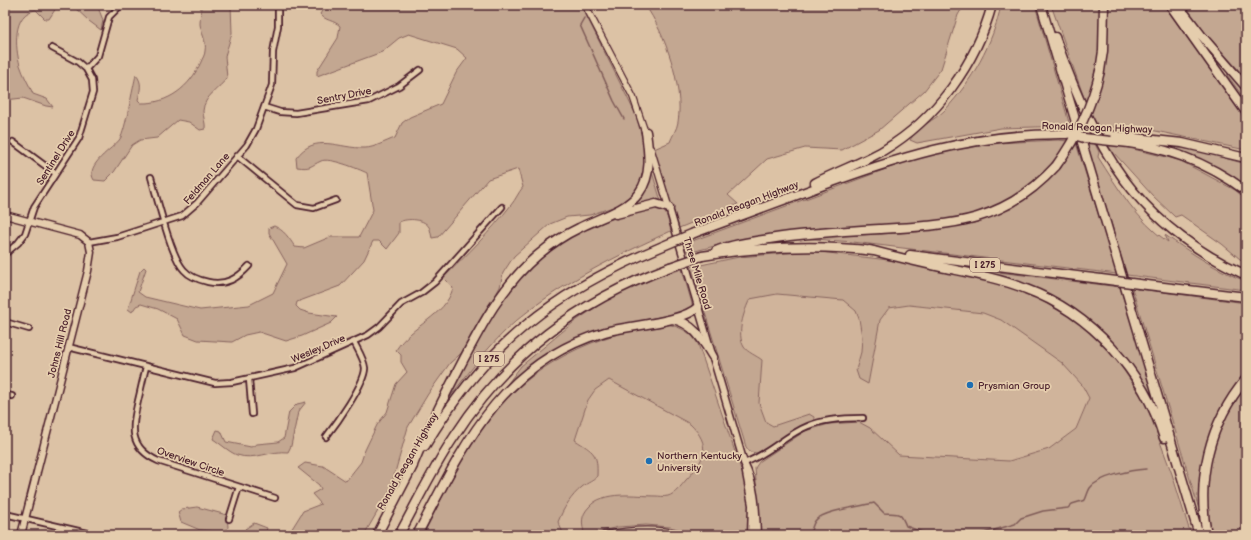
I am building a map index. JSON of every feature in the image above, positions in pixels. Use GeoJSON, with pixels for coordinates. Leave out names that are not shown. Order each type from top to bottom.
{"type":"FeatureCollection","features":[{"type":"Feature","properties":{"kind":"highway"},"geometry":{"type":"LineString","coordinates":[[788,198],[884,150],[923,120],[954,85],[967,65],[980,39],[992,5]]}},
{"type":"Feature","properties":{"kind":"highway"},"geometry":{"type":"LineString","coordinates":[[1041,5],[1088,120],[1104,151],[1122,178],[1142,202],[1175,233],[1210,257],[1246,275]]}},
{"type":"Feature","properties":{"kind":"highway"},"geometry":{"type":"LineString","coordinates":[[1041,5],[1199,535]]}},
{"type":"Feature","properties":{"kind":"highway"},"geometry":{"type":"LineString","coordinates":[[702,256],[727,246],[783,237],[963,222],[985,215],[1017,200],[1034,187],[1056,166],[1072,142],[1088,111],[1095,92],[1100,71],[1103,51],[1104,5]]}},
{"type":"Feature","properties":{"kind":"highway"},"geometry":{"type":"LineString","coordinates":[[1170,5],[1246,112]]}},
{"type":"Feature","properties":{"kind":"highway"},"geometry":{"type":"LineString","coordinates":[[1178,5],[1201,35],[1246,87]]}},
{"type":"Feature","properties":{"kind":"highway"},"geometry":{"type":"LineString","coordinates":[[411,470],[433,419],[477,335],[503,292],[538,255],[559,239],[635,199],[644,185],[649,167],[646,132]]}},
{"type":"Feature","properties":{"kind":"highway","name":"Ronald Reagan Highway"},"geometry":{"type":"LineString","coordinates":[[377,535],[431,435],[481,368],[511,337],[575,289],[611,269],[663,246],[881,163],[947,146],[1013,136],[1070,134],[1182,142],[1246,158]]}},
{"type":"Feature","properties":{"kind":"highway"},"geometry":{"type":"LineString","coordinates":[[1110,138],[1181,155],[1222,174],[1246,191]]}},
{"type":"Feature","properties":{"kind":"highway"},"geometry":{"type":"LineString","coordinates":[[598,219],[649,205],[656,204],[669,208]]}},
{"type":"Feature","properties":{"kind":"highway","name":"I 275"},"geometry":{"type":"LineString","coordinates":[[399,535],[453,438],[480,400],[515,361],[546,334],[581,309],[622,286],[702,256],[744,250],[794,246],[870,250],[1246,296]]}},
{"type":"Feature","properties":{"kind":"highway"},"geometry":{"type":"LineString","coordinates":[[870,250],[1005,281],[1044,297],[1077,317],[1106,341],[1137,380],[1157,417],[1172,461],[1185,484]]}},
{"type":"Feature","properties":{"kind":"highway"},"geometry":{"type":"LineString","coordinates":[[417,535],[471,435],[494,404],[515,383],[546,360],[585,339],[617,329],[684,316],[698,307]]}},
{"type":"Feature","properties":{"kind":"highway"},"geometry":{"type":"LineString","coordinates":[[670,319],[685,323],[696,331],[713,357]]}},
{"type":"Feature","properties":{"kind":"highway"},"geometry":{"type":"LineString","coordinates":[[1207,535],[1203,503],[1207,458],[1212,438],[1224,410],[1246,379]]}},
{"type":"Feature","properties":{"kind":"main road","name":"Three Mile Road"},"geometry":{"type":"LineString","coordinates":[[669,208],[744,463],[752,505],[751,535]]}},
{"type":"Feature","properties":{"kind":"main road"},"geometry":{"type":"LineString","coordinates":[[5,215],[73,233],[83,237],[89,242]]}},
{"type":"Feature","properties":{"kind":"main road","name":"Johns Hill Road"},"geometry":{"type":"LineString","coordinates":[[21,535],[89,265],[91,252],[89,242]]}},
{"type":"Feature","properties":{"kind":"main road","name":"Three Mile Road"},"geometry":{"type":"LineString","coordinates":[[744,463],[752,479],[757,506],[757,535]]}},
{"type":"Feature","properties":{"kind":"street"},"geometry":{"type":"LineString","coordinates":[[52,48],[77,61],[86,69],[98,56],[109,17],[121,5]]}},
{"type":"Feature","properties":{"kind":"street","name":"Feldman Lane"},"geometry":{"type":"LineString","coordinates":[[89,242],[116,238],[165,223],[188,212],[237,156],[254,134],[272,86],[273,52],[278,26],[278,5]]}},
{"type":"Feature","properties":{"kind":"street","name":"Three Mile Road"},"geometry":{"type":"LineString","coordinates":[[585,5],[632,97],[646,132],[669,208]]}},
{"type":"Feature","properties":{"kind":"street","name":"Sentinel Drive"},"geometry":{"type":"LineString","coordinates":[[5,254],[21,240],[30,222],[34,207],[79,138],[93,92],[92,80],[86,69]]}},
{"type":"Feature","properties":{"kind":"street","name":"Sentry Drive"},"geometry":{"type":"LineString","coordinates":[[264,108],[280,112],[296,113],[369,101],[399,86],[420,70]]}},
{"type":"Feature","properties":{"kind":"street"},"geometry":{"type":"LineString","coordinates":[[14,142],[55,173]]}},
{"type":"Feature","properties":{"kind":"street"},"geometry":{"type":"LineString","coordinates":[[237,156],[297,205],[314,208],[336,200]]}},
{"type":"Feature","properties":{"kind":"street"},"geometry":{"type":"LineString","coordinates":[[151,177],[178,262],[184,270],[194,277],[210,282],[223,283],[236,278],[249,266]]}},
{"type":"Feature","properties":{"kind":"street","name":"Wesley Drive"},"geometry":{"type":"LineString","coordinates":[[68,348],[209,382],[229,382],[297,367],[354,342],[376,330],[401,304],[421,293],[431,285],[502,207]]}},
{"type":"Feature","properties":{"kind":"street"},"geometry":{"type":"LineString","coordinates":[[5,322],[29,329]]}},
{"type":"Feature","properties":{"kind":"street"},"geometry":{"type":"LineString","coordinates":[[326,437],[341,418],[364,376],[364,364],[354,342]]}},
{"type":"Feature","properties":{"kind":"street","name":"Overview Circle"},"geometry":{"type":"LineString","coordinates":[[146,367],[133,424],[134,438],[140,449],[158,461],[275,498]]}},
{"type":"Feature","properties":{"kind":"street"},"geometry":{"type":"LineString","coordinates":[[249,378],[252,414]]}},
{"type":"Feature","properties":{"kind":"street"},"geometry":{"type":"LineString","coordinates":[[5,395],[12,396]]}},
{"type":"Feature","properties":{"kind":"street"},"geometry":{"type":"LineString","coordinates":[[744,463],[761,456],[808,426],[822,422],[863,418]]}},
{"type":"Feature","properties":{"kind":"street"},"geometry":{"type":"LineString","coordinates":[[229,519],[239,487]]}},
{"type":"Feature","properties":{"kind":"street"},"geometry":{"type":"LineString","coordinates":[[5,514],[96,535]]}},
{"type":"Feature","properties":{"kind":"street"},"geometry":{"type":"LineString","coordinates":[[604,535],[640,530],[664,531],[686,535]]}},
{"type":"Feature","properties":{"kind":"shaded area"},"geometry":{"type":"Polygon","coordinates":[[[5,5],[58,5],[49,19],[45,19],[36,10],[28,13],[23,17],[17,32],[18,58],[33,94],[47,99],[53,107],[23,98],[5,100],[5,5]]]}},
{"type":"Feature","properties":{"kind":"shaded area"},"geometry":{"type":"Polygon","coordinates":[[[72,5],[97,5],[103,20],[101,30],[89,21],[72,5]]]}},
{"type":"Feature","properties":{"kind":"shaded area"},"geometry":{"type":"Polygon","coordinates":[[[201,5],[231,5],[232,33],[225,56],[227,78],[206,101],[203,111],[205,129],[200,130],[189,122],[178,120],[157,138],[140,140],[132,145],[114,172],[105,181],[94,180],[92,174],[96,163],[120,139],[122,134],[136,75],[140,81],[138,100],[141,103],[151,103],[160,101],[177,92],[191,79],[196,71],[205,52],[205,40],[200,24],[201,5]]]}},
{"type":"Feature","properties":{"kind":"shaded area"},"geometry":{"type":"Polygon","coordinates":[[[326,5],[581,5],[636,115],[643,141],[645,173],[635,193],[621,204],[590,215],[567,217],[550,224],[514,256],[503,273],[500,287],[465,350],[450,363],[428,394],[408,427],[390,490],[364,535],[288,535],[303,511],[321,504],[312,494],[321,489],[319,485],[298,468],[305,463],[323,466],[346,481],[361,462],[377,425],[387,412],[396,384],[407,372],[401,362],[401,355],[396,350],[402,341],[443,306],[449,298],[453,288],[443,278],[470,252],[495,224],[513,203],[523,187],[518,169],[488,179],[438,237],[432,238],[428,225],[421,221],[407,220],[399,222],[399,233],[387,249],[379,241],[373,241],[364,260],[340,286],[297,302],[296,306],[300,310],[309,313],[337,317],[331,323],[302,336],[286,341],[259,332],[245,335],[232,342],[198,340],[185,335],[177,319],[158,309],[141,304],[136,306],[132,312],[128,309],[140,271],[144,267],[146,269],[138,292],[145,297],[200,310],[249,305],[273,293],[287,264],[269,233],[269,228],[274,226],[288,237],[295,247],[304,248],[330,237],[359,237],[373,210],[367,173],[344,164],[325,160],[308,167],[297,167],[296,158],[303,150],[319,144],[369,148],[395,138],[402,123],[410,117],[441,104],[456,73],[467,58],[457,49],[409,34],[399,38],[382,52],[317,76],[317,71],[338,38],[340,26],[324,18],[320,14],[326,5]]]}},
{"type":"Feature","properties":{"kind":"shaded area"},"geometry":{"type":"Polygon","coordinates":[[[645,5],[964,5],[958,15],[941,69],[924,91],[879,130],[842,150],[805,148],[767,159],[728,195],[738,204],[679,228],[654,149],[670,142],[676,130],[679,108],[678,93],[666,45],[645,5]]]}},
{"type":"Feature","properties":{"kind":"shaded area"},"geometry":{"type":"Polygon","coordinates":[[[1001,5],[1035,5],[1070,126],[1001,128],[917,143],[910,140],[917,131],[941,114],[964,87],[987,48],[993,34],[1001,5]]]}},
{"type":"Feature","properties":{"kind":"shaded area"},"geometry":{"type":"Polygon","coordinates":[[[1051,5],[1101,5],[1101,46],[1097,70],[1087,106],[1051,5]]]}},
{"type":"Feature","properties":{"kind":"shaded area"},"geometry":{"type":"Polygon","coordinates":[[[1107,5],[1164,5],[1246,120],[1246,150],[1146,129],[1096,126],[1091,115],[1099,87],[1106,48],[1107,5]]]}},
{"type":"Feature","properties":{"kind":"shaded area"},"geometry":{"type":"Polygon","coordinates":[[[1185,5],[1246,5],[1246,78],[1208,36],[1185,5]]]}},
{"type":"Feature","properties":{"kind":"shaded area"},"geometry":{"type":"Polygon","coordinates":[[[1229,72],[1246,90],[1246,101],[1227,75],[1229,72]]]}},
{"type":"Feature","properties":{"kind":"shaded area"},"geometry":{"type":"Polygon","coordinates":[[[1058,140],[1069,141],[1055,160],[1029,187],[1010,201],[972,215],[945,221],[889,228],[805,231],[777,234],[732,242],[688,253],[684,244],[905,162],[948,151],[997,143],[1058,140]]]}},
{"type":"Feature","properties":{"kind":"shaded area"},"geometry":{"type":"Polygon","coordinates":[[[1086,141],[1094,142],[1099,152],[1098,157],[1105,169],[1129,203],[1157,234],[1168,242],[1165,235],[1214,267],[1246,281],[1246,290],[1127,275],[1086,141]]]}},
{"type":"Feature","properties":{"kind":"shaded area"},"geometry":{"type":"Polygon","coordinates":[[[1104,142],[1179,160],[1235,190],[1246,199],[1246,264],[1222,244],[1181,215],[1175,217],[1152,195],[1104,142]]]}},
{"type":"Feature","properties":{"kind":"shaded area"},"geometry":{"type":"Polygon","coordinates":[[[1076,143],[1117,274],[853,242],[801,238],[917,232],[974,223],[1011,209],[1034,193],[1056,171],[1076,143]]]}},
{"type":"Feature","properties":{"kind":"shaded area"},"geometry":{"type":"Polygon","coordinates":[[[1161,145],[1200,151],[1246,164],[1246,185],[1226,172],[1205,162],[1161,145]]]}},
{"type":"Feature","properties":{"kind":"shaded area"},"geometry":{"type":"Polygon","coordinates":[[[651,169],[661,201],[625,208],[651,169]]]}},
{"type":"Feature","properties":{"kind":"shaded area"},"geometry":{"type":"Polygon","coordinates":[[[651,207],[664,211],[671,231],[590,271],[552,294],[534,307],[516,321],[495,341],[441,409],[470,354],[501,303],[519,280],[540,259],[564,241],[593,226],[651,207]]]}},
{"type":"Feature","properties":{"kind":"shaded area"},"geometry":{"type":"Polygon","coordinates":[[[811,251],[897,261],[982,278],[1028,293],[1079,322],[1113,354],[1146,404],[1172,474],[1191,535],[760,535],[755,468],[759,462],[805,431],[829,424],[859,422],[870,428],[899,455],[1009,461],[1049,449],[1076,429],[1089,398],[1082,385],[1062,363],[1001,320],[983,313],[909,305],[889,308],[880,320],[868,384],[859,379],[856,370],[861,352],[862,337],[856,311],[843,300],[777,294],[750,299],[745,310],[741,329],[742,342],[745,349],[762,360],[759,403],[766,422],[773,426],[809,414],[814,417],[814,421],[757,453],[750,452],[746,447],[691,267],[739,257],[811,251]]]}},
{"type":"Feature","properties":{"kind":"shaded area"},"geometry":{"type":"Polygon","coordinates":[[[682,269],[693,307],[667,316],[647,319],[620,327],[582,339],[564,347],[531,367],[499,395],[521,366],[574,322],[614,295],[656,277],[682,269]]]}},
{"type":"Feature","properties":{"kind":"shaded area"},"geometry":{"type":"Polygon","coordinates":[[[982,270],[1120,287],[1158,411],[1117,348],[1062,303],[1027,285],[981,272],[982,270]]]}},
{"type":"Feature","properties":{"kind":"shaded area"},"geometry":{"type":"Polygon","coordinates":[[[1132,288],[1246,303],[1246,374],[1222,406],[1203,459],[1200,483],[1201,516],[1132,288]]]}},
{"type":"Feature","properties":{"kind":"shaded area"},"geometry":{"type":"Polygon","coordinates":[[[777,294],[843,300],[856,311],[862,337],[861,352],[856,370],[868,384],[880,320],[889,308],[909,305],[983,313],[1001,320],[1062,363],[1082,385],[1089,398],[1076,429],[1049,449],[1009,461],[899,455],[870,428],[829,424],[815,428],[814,417],[809,414],[773,426],[766,422],[759,403],[762,360],[744,348],[740,336],[745,308],[750,298],[777,294]]]}},
{"type":"Feature","properties":{"kind":"shaded area"},"geometry":{"type":"Polygon","coordinates":[[[668,324],[686,331],[698,344],[745,481],[749,499],[750,535],[700,535],[670,527],[646,525],[618,527],[585,535],[582,523],[583,516],[586,510],[595,502],[603,498],[620,495],[671,495],[678,490],[693,473],[698,466],[703,452],[701,439],[690,424],[609,380],[595,390],[588,400],[575,440],[587,447],[594,454],[597,462],[597,476],[594,480],[584,485],[578,491],[565,508],[558,522],[564,535],[423,535],[453,477],[478,435],[504,401],[523,383],[567,354],[591,343],[642,328],[668,324]]]}},
{"type":"Feature","properties":{"kind":"shaded area","name":"Northern Kentucky University"},"geometry":{"type":"Polygon","coordinates":[[[609,380],[690,424],[700,434],[704,443],[703,457],[698,468],[676,492],[668,496],[601,497],[582,527],[585,535],[564,535],[557,522],[562,511],[575,493],[584,485],[593,482],[591,449],[575,440],[588,400],[595,390],[609,380]]]}},
{"type":"Feature","properties":{"kind":"shaded area"},"geometry":{"type":"Polygon","coordinates":[[[1246,384],[1246,535],[1211,535],[1206,492],[1211,455],[1216,438],[1224,421],[1246,384]]]}},
{"type":"Feature","properties":{"kind":"shaded area"},"geometry":{"type":"Polygon","coordinates":[[[306,402],[298,412],[291,446],[288,452],[275,452],[243,457],[231,452],[213,439],[217,430],[221,431],[226,442],[251,447],[257,444],[278,442],[284,438],[289,412],[297,404],[306,402]]]}},
{"type":"Feature","properties":{"kind":"shaded area"},"geometry":{"type":"Polygon","coordinates":[[[197,507],[227,515],[228,527],[225,535],[213,535],[211,531],[200,530],[181,522],[178,512],[182,509],[197,507]]]}},
{"type":"Feature","properties":{"kind":"shaded area"},"geometry":{"type":"Polygon","coordinates":[[[254,523],[267,528],[265,535],[254,535],[247,532],[245,529],[254,523]]]}},
{"type":"Feature","properties":{"kind":"waterway"},"geometry":{"type":"LineString","coordinates":[[584,18],[580,25],[614,101],[624,119]]}},
{"type":"Feature","properties":{"kind":"waterway"},"geometry":{"type":"LineString","coordinates":[[977,535],[1015,524],[1021,518],[1043,511],[1068,508],[1072,504],[1085,500],[1090,488],[1101,480],[1125,472],[1146,469]]}},
{"type":"Feature","properties":{"kind":"waterway"},"geometry":{"type":"LineString","coordinates":[[809,535],[815,521],[825,514],[874,503],[884,513],[899,514],[906,526],[930,535]]}},
{"type":"Feature","properties":{"kind":"place","name":"Prysmian Group"},"geometry":{"type":"Point","coordinates":[970,385]}},
{"type":"Feature","properties":{"kind":"place","name":"Northern Kentucky University"},"geometry":{"type":"Point","coordinates":[649,461]}}]}
